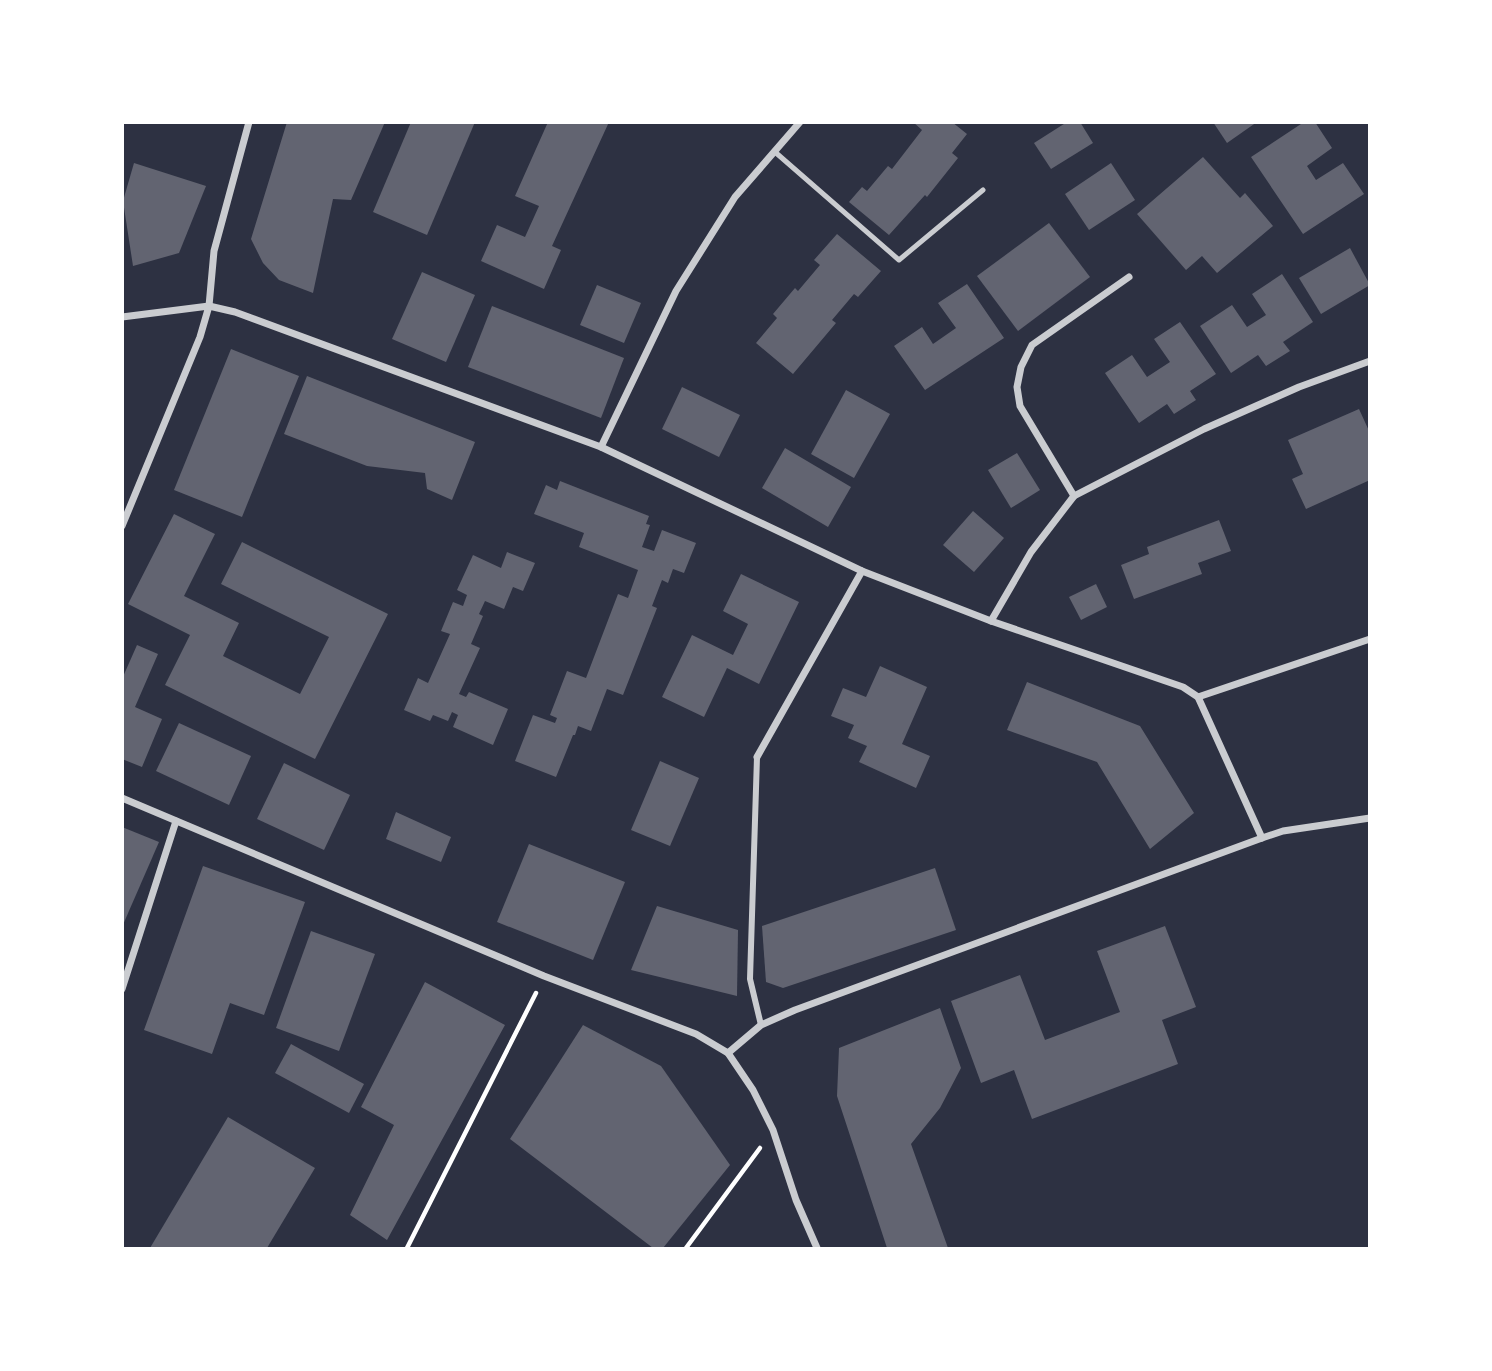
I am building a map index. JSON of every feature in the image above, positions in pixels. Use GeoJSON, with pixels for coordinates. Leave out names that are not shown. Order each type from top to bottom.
{"type":"FeatureCollection","features":[{"type":"Feature","properties":{"kind":"street"},"geometry":{"type":"LineString","coordinates":[[122,526],[192,358],[209,306],[214,251],[249,122]]}},
{"type":"Feature","properties":{"kind":"street"},"geometry":{"type":"LineString","coordinates":[[601,447],[676,291],[735,197],[800,122]]}},
{"type":"Feature","properties":{"kind":"street"},"geometry":{"type":"LineString","coordinates":[[1074,496],[1020,406],[1017,387],[1021,367],[1032,345],[1129,278]]}},
{"type":"Feature","properties":{"kind":"street"},"geometry":{"type":"LineString","coordinates":[[122,317],[209,306],[235,312],[601,447],[862,571],[991,621],[1183,687],[1198,697],[1262,838]]}},
{"type":"Feature","properties":{"kind":"street"},"geometry":{"type":"LineString","coordinates":[[991,621],[1031,552],[1074,496],[1204,429],[1299,387],[1370,361]]}},
{"type":"Feature","properties":{"kind":"street"},"geometry":{"type":"LineString","coordinates":[[761,1025],[750,979],[757,757],[862,571]]}},
{"type":"Feature","properties":{"kind":"street"},"geometry":{"type":"LineString","coordinates":[[1198,697],[1370,639]]}},
{"type":"Feature","properties":{"kind":"street"},"geometry":{"type":"LineString","coordinates":[[122,797],[544,976],[696,1034],[728,1053],[753,1090],[772,1130],[796,1200],[817,1248]]}},
{"type":"Feature","properties":{"kind":"street"},"geometry":{"type":"LineString","coordinates":[[728,1053],[761,1025],[840,993],[1262,838],[1283,831],[1370,818]]}},
{"type":"Feature","properties":{"kind":"street"},"geometry":{"type":"LineString","coordinates":[[122,989],[176,821]]}},
{"type":"Feature","properties":{"kind":"lane"},"geometry":{"type":"LineString","coordinates":[[775,152],[898,260],[983,190]]}},
{"type":"Feature","properties":{"kind":"path"},"geometry":{"type":"LineString","coordinates":[[407,1248],[544,976]]}},
{"type":"Feature","properties":{"kind":"path"},"geometry":{"type":"LineString","coordinates":[[686,1248],[772,1130]]}},
{"type":"Feature","properties":{"kind":"building"},"geometry":{"type":"Polygon","coordinates":[[[287,122],[385,122],[351,200],[333,199],[313,293],[279,280],[263,263],[251,239],[287,122]]]}},
{"type":"Feature","properties":{"kind":"building"},"geometry":{"type":"Polygon","coordinates":[[[411,122],[475,122],[427,235],[373,212],[411,122]]]}},
{"type":"Feature","properties":{"kind":"building"},"geometry":{"type":"Polygon","coordinates":[[[548,122],[609,122],[552,246],[561,250],[544,289],[481,261],[497,225],[525,237],[539,206],[515,196],[548,122]]]}},
{"type":"Feature","properties":{"kind":"building"},"geometry":{"type":"Polygon","coordinates":[[[913,122],[952,122],[967,134],[952,153],[958,158],[927,197],[925,195],[889,235],[849,202],[862,187],[867,191],[888,166],[892,169],[922,130],[913,122]]]}},
{"type":"Feature","properties":{"kind":"building"},"geometry":{"type":"Polygon","coordinates":[[[1067,122],[1080,122],[1093,143],[1051,169],[1034,143],[1067,122]]]}},
{"type":"Feature","properties":{"kind":"building"},"geometry":{"type":"Polygon","coordinates":[[[1213,122],[1257,122],[1227,143],[1213,122]]]}},
{"type":"Feature","properties":{"kind":"building"},"geometry":{"type":"Polygon","coordinates":[[[1304,122],[1315,122],[1332,148],[1307,166],[1316,180],[1343,163],[1364,194],[1303,234],[1251,157],[1304,122]]]}},
{"type":"Feature","properties":{"kind":"building"},"geometry":{"type":"Polygon","coordinates":[[[1203,157],[1240,198],[1245,193],[1273,226],[1217,273],[1202,256],[1186,270],[1137,214],[1203,157]]]}},
{"type":"Feature","properties":{"kind":"building"},"geometry":{"type":"Polygon","coordinates":[[[134,163],[206,186],[179,253],[133,266],[123,201],[134,163]]]}},
{"type":"Feature","properties":{"kind":"building"},"geometry":{"type":"Polygon","coordinates":[[[1111,163],[1135,200],[1089,230],[1065,194],[1111,163]]]}},
{"type":"Feature","properties":{"kind":"building"},"geometry":{"type":"Polygon","coordinates":[[[1049,223],[1090,277],[1018,331],[977,276],[1049,223]]]}},
{"type":"Feature","properties":{"kind":"building"},"geometry":{"type":"Polygon","coordinates":[[[837,234],[881,271],[858,297],[854,294],[832,320],[836,323],[793,374],[756,343],[777,318],[773,314],[795,288],[798,291],[820,265],[814,260],[837,234]]]}},
{"type":"Feature","properties":{"kind":"building"},"geometry":{"type":"Polygon","coordinates":[[[1350,248],[1370,285],[1321,314],[1299,278],[1350,248]]]}},
{"type":"Feature","properties":{"kind":"building"},"geometry":{"type":"Polygon","coordinates":[[[422,272],[475,295],[446,362],[392,339],[422,272]]]}},
{"type":"Feature","properties":{"kind":"building"},"geometry":{"type":"Polygon","coordinates":[[[1282,274],[1313,322],[1283,342],[1290,351],[1266,366],[1258,355],[1231,373],[1200,326],[1232,305],[1247,327],[1266,315],[1252,294],[1282,274]]]}},
{"type":"Feature","properties":{"kind":"building"},"geometry":{"type":"Polygon","coordinates":[[[967,284],[1004,338],[925,390],[894,346],[922,327],[933,344],[956,328],[938,303],[967,284]]]}},
{"type":"Feature","properties":{"kind":"building"},"geometry":{"type":"Polygon","coordinates":[[[597,285],[641,303],[624,343],[580,325],[597,285]]]}},
{"type":"Feature","properties":{"kind":"building"},"geometry":{"type":"Polygon","coordinates":[[[492,306],[624,358],[601,418],[468,367],[492,306]]]}},
{"type":"Feature","properties":{"kind":"building"},"geometry":{"type":"Polygon","coordinates":[[[1180,322],[1216,374],[1190,391],[1196,400],[1174,414],[1167,404],[1139,423],[1105,373],[1132,355],[1147,377],[1170,362],[1154,339],[1180,322]]]}},
{"type":"Feature","properties":{"kind":"building"},"geometry":{"type":"Polygon","coordinates":[[[231,349],[299,376],[242,517],[174,490],[231,349]]]}},
{"type":"Feature","properties":{"kind":"building"},"geometry":{"type":"Polygon","coordinates":[[[307,376],[475,442],[452,500],[427,489],[425,473],[367,466],[284,434],[307,376]]]}},
{"type":"Feature","properties":{"kind":"building"},"geometry":{"type":"Polygon","coordinates":[[[682,387],[740,415],[719,457],[662,429],[682,387]]]}},
{"type":"Feature","properties":{"kind":"building"},"geometry":{"type":"Polygon","coordinates":[[[846,390],[890,414],[854,478],[811,454],[846,390]]]}},
{"type":"Feature","properties":{"kind":"building"},"geometry":{"type":"Polygon","coordinates":[[[1359,409],[1370,433],[1370,480],[1306,509],[1292,479],[1303,474],[1288,440],[1359,409]]]}},
{"type":"Feature","properties":{"kind":"building"},"geometry":{"type":"Polygon","coordinates":[[[785,448],[851,487],[828,527],[762,488],[785,448]]]}},
{"type":"Feature","properties":{"kind":"building"},"geometry":{"type":"Polygon","coordinates":[[[1017,453],[1040,490],[1011,508],[988,470],[1017,453]]]}},
{"type":"Feature","properties":{"kind":"building"},"geometry":{"type":"Polygon","coordinates":[[[560,481],[649,516],[646,524],[650,525],[642,547],[654,551],[662,530],[696,543],[684,573],[673,569],[668,583],[662,580],[652,606],[657,608],[623,695],[607,689],[591,731],[578,726],[556,777],[515,761],[533,715],[555,723],[557,718],[550,715],[567,671],[586,678],[618,594],[628,598],[638,570],[579,547],[584,533],[534,514],[546,485],[557,490],[560,481]]]}},
{"type":"Feature","properties":{"kind":"building"},"geometry":{"type":"Polygon","coordinates":[[[973,511],[1004,538],[974,572],[943,545],[973,511]]]}},
{"type":"Feature","properties":{"kind":"building"},"geometry":{"type":"Polygon","coordinates":[[[174,514],[215,534],[184,596],[239,623],[223,656],[300,694],[329,637],[221,584],[242,542],[388,614],[315,759],[165,685],[190,635],[128,604],[174,514]]]}},
{"type":"Feature","properties":{"kind":"building"},"geometry":{"type":"Polygon","coordinates":[[[1219,520],[1231,551],[1198,563],[1202,574],[1134,599],[1121,565],[1149,554],[1147,547],[1219,520]]]}},
{"type":"Feature","properties":{"kind":"building"},"geometry":{"type":"Polygon","coordinates":[[[507,552],[535,563],[523,591],[513,587],[504,609],[485,601],[479,614],[483,616],[471,644],[480,648],[459,694],[466,697],[469,692],[508,709],[493,745],[453,727],[458,715],[452,712],[448,721],[433,715],[430,721],[404,710],[418,678],[428,683],[450,634],[441,631],[453,602],[463,606],[467,595],[457,590],[473,555],[501,568],[507,552]]]}},
{"type":"Feature","properties":{"kind":"building"},"geometry":{"type":"Polygon","coordinates":[[[741,574],[799,602],[759,684],[727,668],[704,717],[662,697],[692,635],[733,655],[748,624],[723,611],[741,574]]]}},
{"type":"Feature","properties":{"kind":"building"},"geometry":{"type":"Polygon","coordinates":[[[1096,584],[1107,607],[1081,620],[1069,597],[1096,584]]]}},
{"type":"Feature","properties":{"kind":"building"},"geometry":{"type":"Polygon","coordinates":[[[137,645],[158,654],[135,707],[162,719],[142,767],[122,759],[122,679],[137,645]]]}},
{"type":"Feature","properties":{"kind":"building"},"geometry":{"type":"Polygon","coordinates":[[[880,666],[927,687],[902,744],[930,756],[916,788],[859,762],[867,746],[848,738],[854,725],[831,716],[843,688],[866,697],[880,666]]]}},
{"type":"Feature","properties":{"kind":"building"},"geometry":{"type":"Polygon","coordinates":[[[1027,682],[1140,726],[1194,813],[1150,849],[1097,762],[1007,730],[1027,682]]]}},
{"type":"Feature","properties":{"kind":"building"},"geometry":{"type":"Polygon","coordinates":[[[179,723],[251,756],[229,805],[156,771],[179,723]]]}},
{"type":"Feature","properties":{"kind":"building"},"geometry":{"type":"Polygon","coordinates":[[[660,761],[699,778],[670,846],[631,830],[660,761]]]}},
{"type":"Feature","properties":{"kind":"building"},"geometry":{"type":"Polygon","coordinates":[[[284,763],[350,795],[324,850],[257,819],[284,763]]]}},
{"type":"Feature","properties":{"kind":"building"},"geometry":{"type":"Polygon","coordinates":[[[396,812],[451,837],[441,862],[386,839],[396,812]]]}},
{"type":"Feature","properties":{"kind":"building"},"geometry":{"type":"Polygon","coordinates":[[[122,827],[159,842],[122,927],[122,827]]]}},
{"type":"Feature","properties":{"kind":"building"},"geometry":{"type":"Polygon","coordinates":[[[529,844],[625,882],[593,960],[497,922],[529,844]]]}},
{"type":"Feature","properties":{"kind":"building"},"geometry":{"type":"Polygon","coordinates":[[[203,866],[305,902],[264,1015],[230,1003],[212,1054],[144,1030],[203,866]]]}},
{"type":"Feature","properties":{"kind":"building"},"geometry":{"type":"Polygon","coordinates":[[[935,868],[956,930],[783,988],[766,982],[762,926],[935,868]]]}},
{"type":"Feature","properties":{"kind":"building"},"geometry":{"type":"Polygon","coordinates":[[[657,906],[738,930],[737,996],[631,970],[657,906]]]}},
{"type":"Feature","properties":{"kind":"building"},"geometry":{"type":"Polygon","coordinates":[[[1165,926],[1196,1007],[1162,1020],[1178,1064],[1032,1119],[1014,1070],[981,1083],[951,1001],[1020,975],[1045,1040],[1120,1012],[1097,951],[1165,926]]]}},
{"type":"Feature","properties":{"kind":"building"},"geometry":{"type":"Polygon","coordinates":[[[311,931],[375,954],[339,1051],[276,1028],[311,931]]]}},
{"type":"Feature","properties":{"kind":"building"},"geometry":{"type":"Polygon","coordinates":[[[425,982],[505,1025],[387,1240],[350,1215],[394,1125],[361,1107],[425,982]]]}},
{"type":"Feature","properties":{"kind":"building"},"geometry":{"type":"Polygon","coordinates":[[[940,1008],[961,1068],[940,1108],[911,1144],[948,1248],[887,1248],[837,1096],[839,1048],[940,1008]]]}},
{"type":"Feature","properties":{"kind":"building"},"geometry":{"type":"Polygon","coordinates":[[[583,1025],[661,1066],[730,1165],[663,1248],[653,1248],[510,1139],[583,1025]]]}},
{"type":"Feature","properties":{"kind":"building"},"geometry":{"type":"Polygon","coordinates":[[[291,1044],[364,1084],[349,1113],[275,1073],[291,1044]]]}},
{"type":"Feature","properties":{"kind":"building"},"geometry":{"type":"Polygon","coordinates":[[[228,1117],[315,1168],[267,1248],[150,1248],[228,1117]]]}}]}
